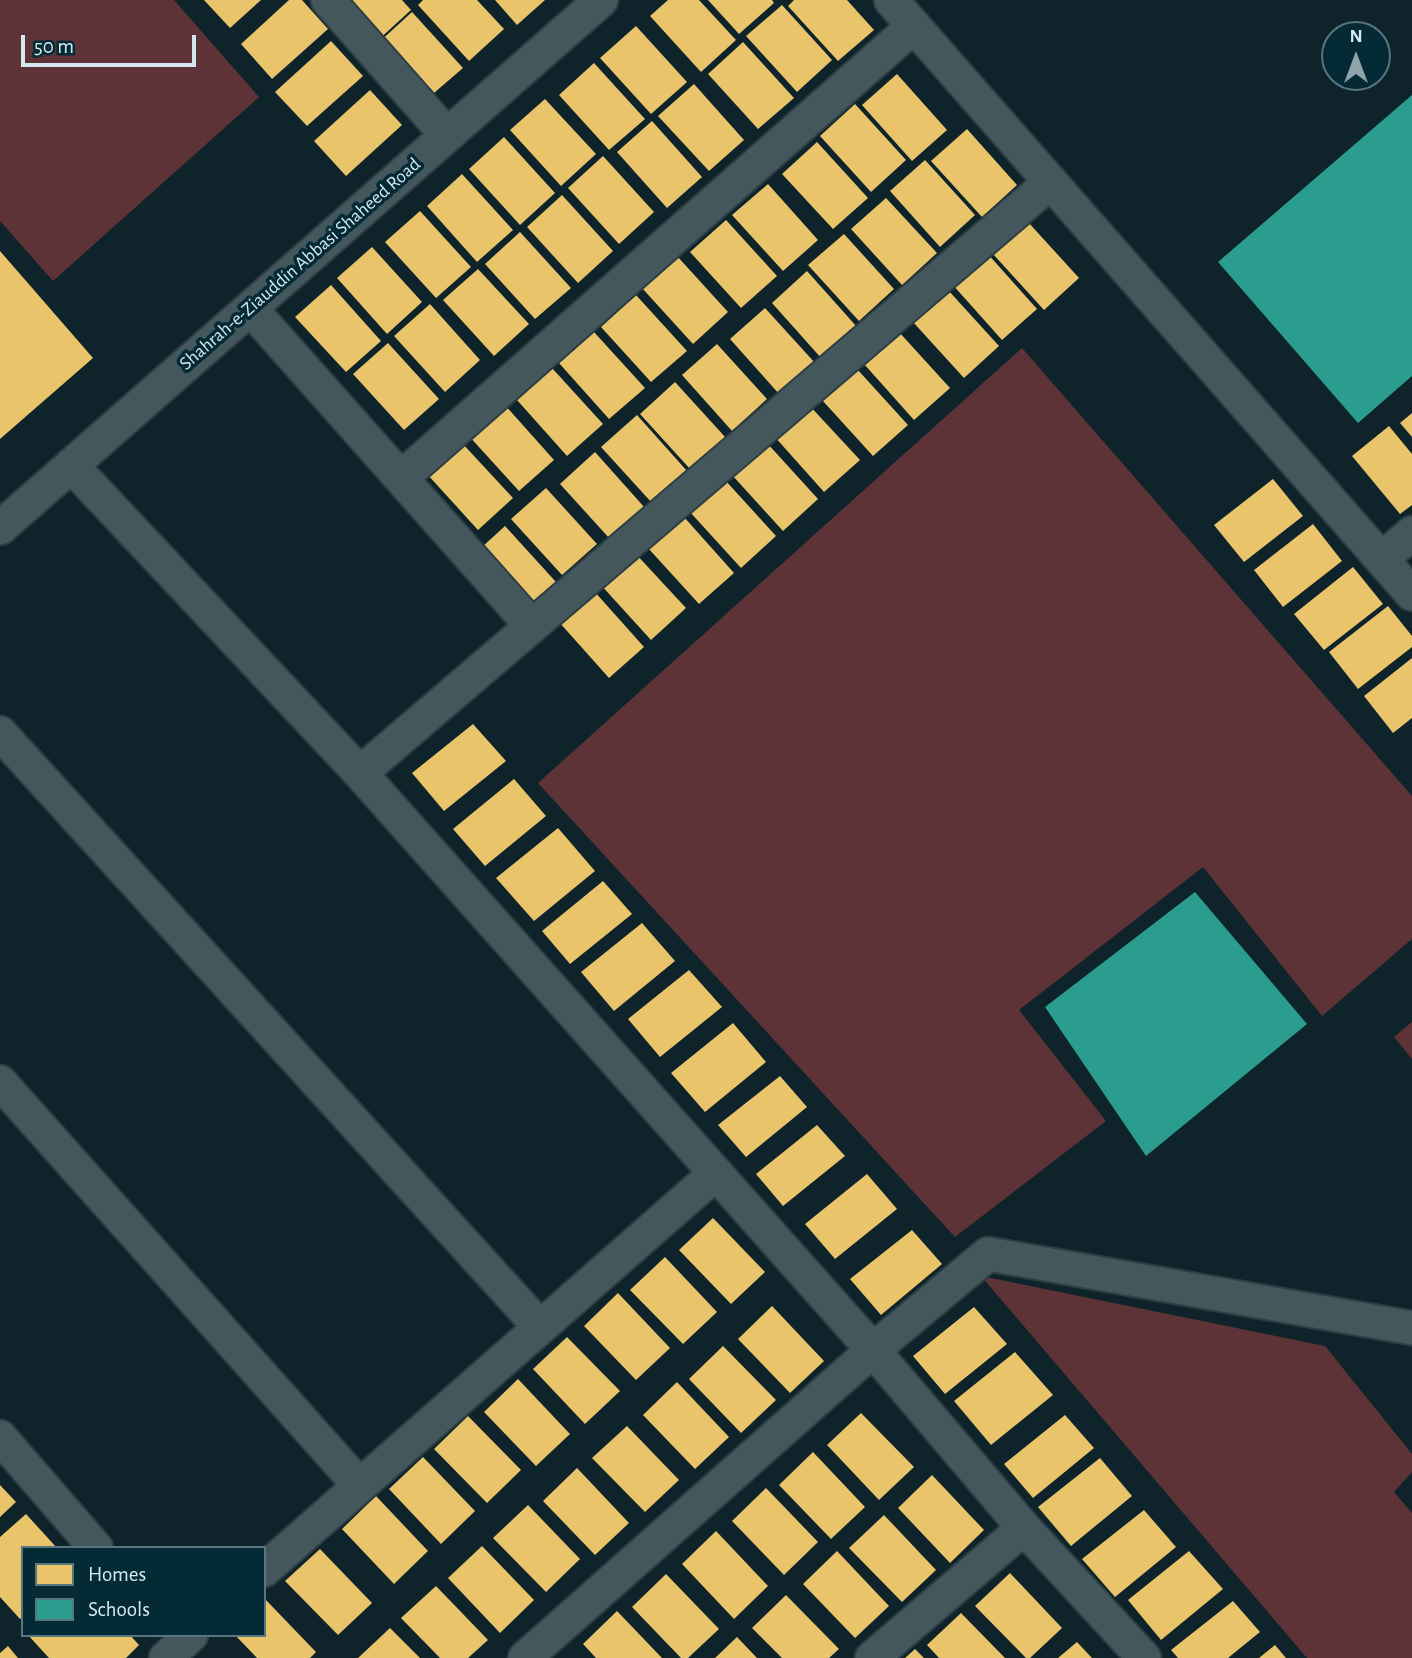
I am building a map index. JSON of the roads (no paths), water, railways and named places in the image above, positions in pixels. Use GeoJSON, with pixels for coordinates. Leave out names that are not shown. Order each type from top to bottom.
{"type":"FeatureCollection","features":[{"type":"Feature","properties":{"kind":"street"},"geometry":{"type":"LineString","coordinates":[[328,0],[447,135]]}},
{"type":"Feature","properties":{"kind":"street","name":"Shahrah-e-Ziauddin Abbasi Shaheed Road"},"geometry":{"type":"LineString","coordinates":[[0,528],[601,0]]}},
{"type":"Feature","properties":{"kind":"street"},"geometry":{"type":"LineString","coordinates":[[891,0],[1412,594]]}},
{"type":"Feature","properties":{"kind":"street"},"geometry":{"type":"LineString","coordinates":[[401,478],[914,26]]}},
{"type":"Feature","properties":{"kind":"street"},"geometry":{"type":"LineString","coordinates":[[360,773],[1051,182]]}},
{"type":"Feature","properties":{"kind":"street"},"geometry":{"type":"LineString","coordinates":[[250,308],[532,626]]}},
{"type":"Feature","properties":{"kind":"street"},"geometry":{"type":"LineString","coordinates":[[71,466],[360,773],[873,1350],[1024,1528],[1144,1658]]}},
{"type":"Feature","properties":{"kind":"street"},"geometry":{"type":"LineString","coordinates":[[1382,559],[1412,533]]}},
{"type":"Feature","properties":{"kind":"street"},"geometry":{"type":"LineString","coordinates":[[0,733],[540,1327]]}},
{"type":"Feature","properties":{"kind":"street"},"geometry":{"type":"LineString","coordinates":[[0,1082],[360,1486]]}},
{"type":"Feature","properties":{"kind":"street"},"geometry":{"type":"LineString","coordinates":[[266,1568],[716,1173]]}},
{"type":"Feature","properties":{"kind":"street"},"geometry":{"type":"LineString","coordinates":[[525,1658],[873,1350],[988,1254],[1412,1328]]}},
{"type":"Feature","properties":{"kind":"street"},"geometry":{"type":"LineString","coordinates":[[0,1437],[94,1546]]}},
{"type":"Feature","properties":{"kind":"street"},"geometry":{"type":"LineString","coordinates":[[872,1658],[1024,1528]]}}]}
